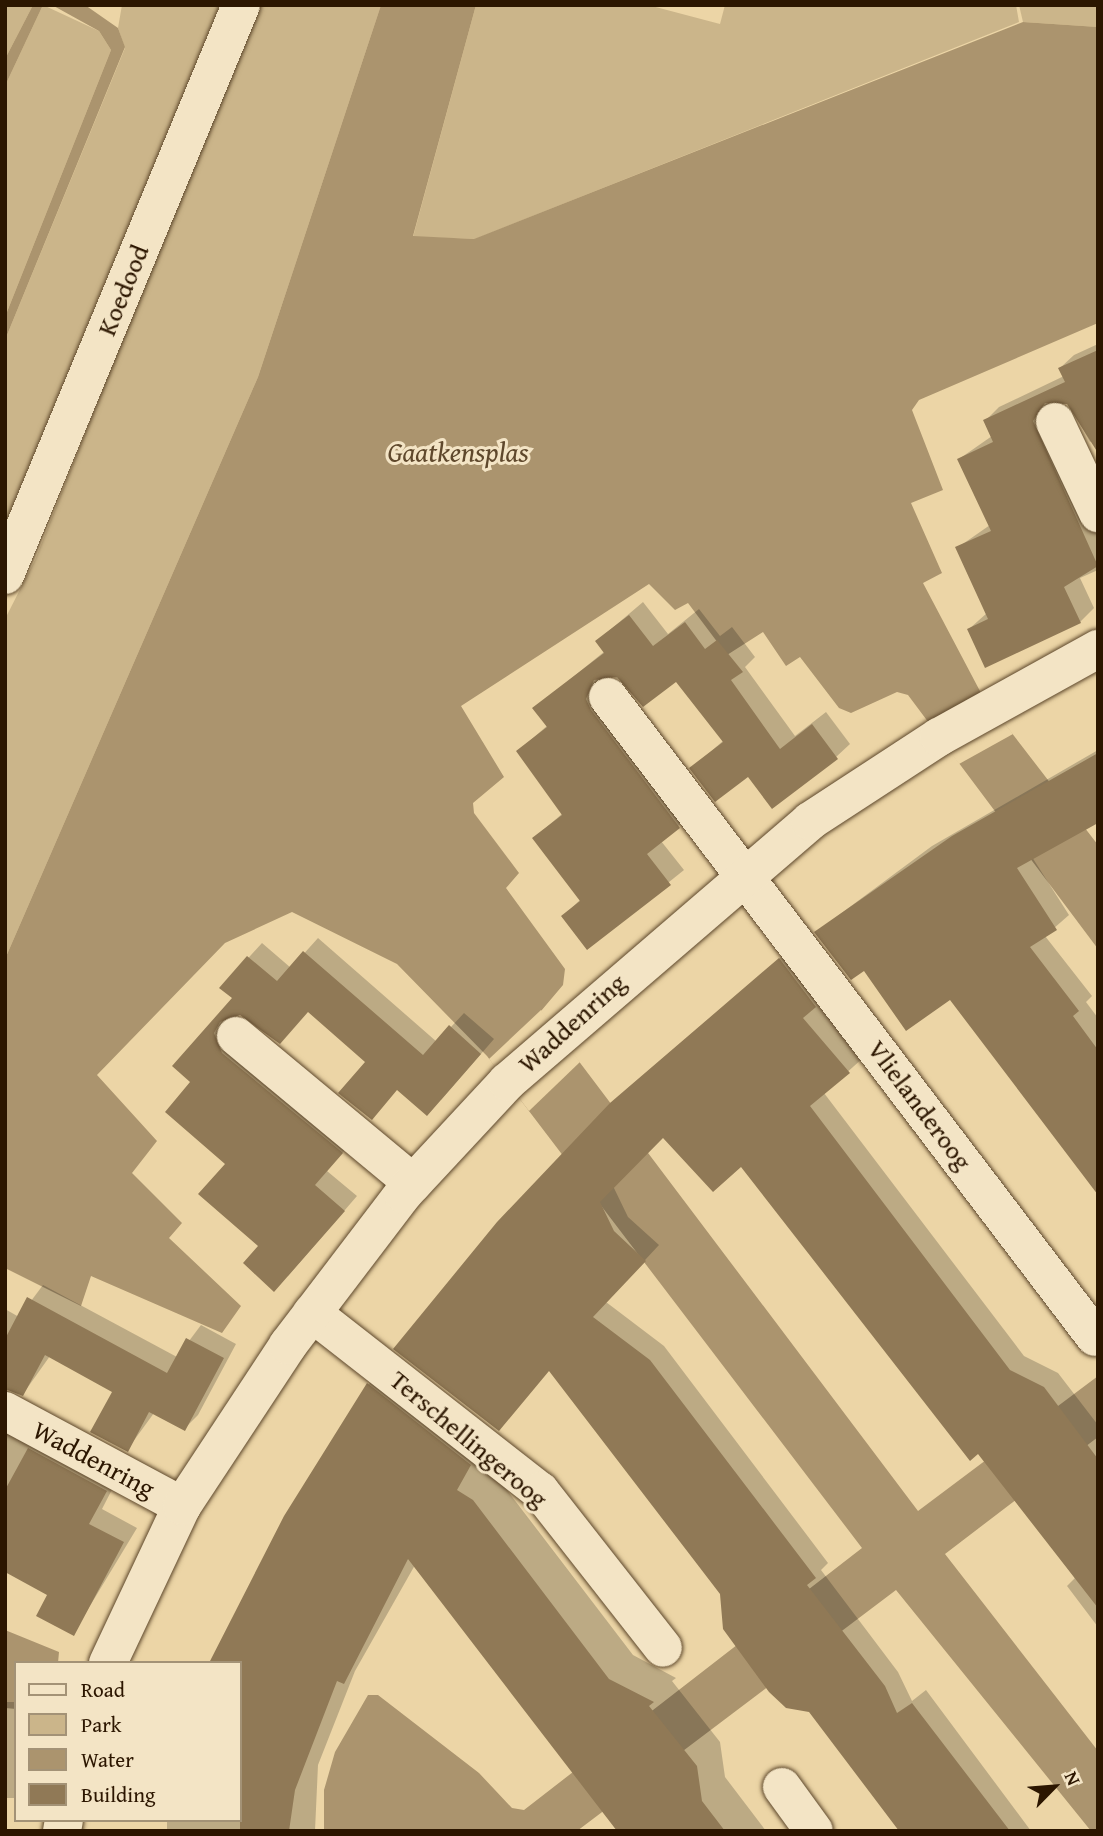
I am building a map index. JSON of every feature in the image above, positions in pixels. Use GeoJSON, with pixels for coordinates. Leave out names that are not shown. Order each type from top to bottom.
{"type":"FeatureCollection","features":[{"type":"Feature","properties":{"kind":"street","name":"Koedood"},"geometry":{"type":"LineString","coordinates":[[5,575],[240,5]]}},
{"type":"Feature","properties":{"kind":"street"},"geometry":{"type":"LineString","coordinates":[[1055,422],[1098,513]]}},
{"type":"Feature","properties":{"kind":"street","name":"Waddenring"},"geometry":{"type":"LineString","coordinates":[[109,1661],[182,1506],[312,1313],[413,1183],[507,1082],[743,875],[810,821],[939,737],[1098,649]]}},
{"type":"Feature","properties":{"kind":"street"},"geometry":{"type":"LineString","coordinates":[[608,697],[743,875]]}},
{"type":"Feature","properties":{"kind":"street","name":"Vlielanderoog"},"geometry":{"type":"LineString","coordinates":[[743,875],[1094,1337]]}},
{"type":"Feature","properties":{"kind":"street"},"geometry":{"type":"LineString","coordinates":[[236,1036],[413,1183]]}},
{"type":"Feature","properties":{"kind":"street","name":"Terschellingeroog"},"geometry":{"type":"LineString","coordinates":[[312,1313],[540,1491],[663,1648]]}},
{"type":"Feature","properties":{"kind":"street","name":"Waddenring"},"geometry":{"type":"LineString","coordinates":[[5,1411],[182,1506]]}},
{"type":"Feature","properties":{"kind":"street"},"geometry":{"type":"LineString","coordinates":[[782,1787],[814,1831]]}},
{"type":"Feature","properties":{"kind":"green space"},"geometry":{"type":"Polygon","coordinates":[[[5,5],[33,5],[5,59],[5,5]]]}},
{"type":"Feature","properties":{"kind":"green space"},"geometry":{"type":"Polygon","coordinates":[[[43,5],[99,31],[111,50],[5,317],[5,86],[43,5]]]}},
{"type":"Feature","properties":{"kind":"green space"},"geometry":{"type":"Polygon","coordinates":[[[122,5],[220,5],[5,524],[5,340],[125,48],[118,28],[122,5]]]}},
{"type":"Feature","properties":{"kind":"green space"},"geometry":{"type":"Polygon","coordinates":[[[255,5],[381,5],[258,377],[5,959],[5,619],[35,560],[255,5]]]}},
{"type":"Feature","properties":{"kind":"green space"},"geometry":{"type":"Polygon","coordinates":[[[476,5],[648,5],[720,24],[725,5],[1016,5],[1019,22],[475,239],[413,237],[476,5]]]}},
{"type":"Feature","properties":{"kind":"green space"},"geometry":{"type":"Polygon","coordinates":[[[1019,5],[1098,5],[1098,27],[1023,22],[1019,5]]]}},
{"type":"Feature","properties":{"kind":"water"},"geometry":{"type":"Polygon","coordinates":[[[33,5],[43,5],[5,86],[5,59],[33,5]]]}},
{"type":"Feature","properties":{"kind":"water"},"geometry":{"type":"Polygon","coordinates":[[[52,5],[85,5],[118,28],[125,47],[5,340],[5,317],[111,50],[99,31],[52,5]]]}},
{"type":"Feature","properties":{"kind":"water","name":"Gaatkensplas"},"geometry":{"type":"Polygon","coordinates":[[[381,5],[476,5],[413,236],[474,239],[1023,22],[1098,27],[1098,323],[919,400],[912,410],[943,490],[911,503],[942,573],[923,583],[981,693],[1098,845],[1098,949],[908,695],[897,692],[851,713],[839,708],[800,657],[786,666],[763,632],[727,655],[688,603],[675,610],[649,584],[461,706],[504,777],[473,803],[474,813],[519,873],[506,888],[565,969],[563,985],[541,1011],[918,1511],[1098,1376],[1098,1437],[945,1554],[1098,1751],[1098,1831],[1091,1831],[896,1590],[577,1831],[324,1831],[324,1790],[335,1752],[368,1695],[378,1695],[479,1773],[512,1808],[524,1810],[862,1548],[487,1056],[397,964],[292,912],[225,943],[97,1075],[157,1141],[132,1173],[182,1223],[169,1238],[241,1306],[222,1333],[91,1276],[81,1306],[5,1268],[5,959],[258,377],[381,5]]]}},
{"type":"Feature","properties":{"kind":"water"},"geometry":{"type":"Polygon","coordinates":[[[5,1630],[59,1652],[58,1661],[14,1661],[14,1709],[5,1708],[5,1630]]]}},
{"type":"Feature","properties":{"kind":"pier"},"geometry":{"type":"Polygon","coordinates":[[[981,693],[1013,734],[959,764],[928,722],[981,693]]]}},
{"type":"Feature","properties":{"kind":"pier"},"geometry":{"type":"Polygon","coordinates":[[[541,1010],[580,1062],[529,1111],[489,1059],[541,1010]]]}},
{"type":"Feature","properties":{"kind":"building"},"geometry":{"type":"Polygon","coordinates":[[[1098,350],[1098,453],[1067,404],[1045,403],[1033,421],[1098,566],[1064,587],[1081,623],[985,668],[967,629],[988,619],[955,547],[991,531],[957,459],[993,442],[983,420],[1065,382],[1058,368],[1098,350]]]}},
{"type":"Feature","properties":{"kind":"building"},"geometry":{"type":"Polygon","coordinates":[[[629,615],[653,646],[685,622],[705,649],[717,640],[743,672],[731,680],[780,749],[812,724],[838,759],[772,809],[748,777],[715,802],[689,768],[723,742],[676,682],[643,707],[617,677],[594,680],[586,699],[591,710],[680,828],[647,854],[671,885],[587,950],[561,916],[580,901],[532,838],[562,815],[516,751],[547,727],[532,708],[604,653],[595,641],[629,615]]]}},
{"type":"Feature","properties":{"kind":"building"},"geometry":{"type":"Polygon","coordinates":[[[1098,753],[1098,823],[1017,868],[1057,930],[1030,947],[1079,1011],[1073,1016],[1098,1050],[1098,1195],[950,1000],[906,1031],[864,971],[851,980],[814,932],[952,836],[1098,753]]]}},
{"type":"Feature","properties":{"kind":"building"},"geometry":{"type":"Polygon","coordinates":[[[303,951],[423,1055],[449,1025],[481,1054],[427,1116],[397,1090],[372,1120],[338,1093],[365,1062],[308,1012],[280,1044],[240,1015],[220,1022],[214,1033],[222,1053],[343,1153],[315,1185],[345,1211],[274,1292],[243,1263],[258,1246],[198,1194],[225,1164],[165,1112],[190,1082],[172,1066],[232,998],[219,988],[247,956],[277,981],[303,951]]]}},
{"type":"Feature","properties":{"kind":"building"},"geometry":{"type":"Polygon","coordinates":[[[779,958],[816,1007],[803,1018],[850,1073],[810,1106],[1010,1370],[1044,1387],[1098,1459],[1098,1608],[978,1454],[970,1461],[741,1167],[713,1192],[663,1138],[600,1202],[614,1231],[646,1261],[593,1317],[650,1360],[816,1578],[807,1585],[885,1686],[897,1713],[912,1703],[1010,1831],[899,1831],[809,1712],[786,1708],[769,1692],[723,1629],[720,1594],[549,1371],[499,1431],[393,1349],[497,1222],[610,1103],[779,958]]]}},
{"type":"Feature","properties":{"kind":"building"},"geometry":{"type":"Polygon","coordinates":[[[27,1297],[167,1373],[186,1338],[224,1358],[185,1431],[149,1412],[128,1452],[90,1432],[112,1392],[45,1355],[23,1396],[5,1389],[5,1339],[27,1297]]]}},
{"type":"Feature","properties":{"kind":"building"},"geometry":{"type":"Polygon","coordinates":[[[367,1383],[471,1465],[457,1490],[473,1500],[609,1679],[654,1702],[649,1706],[697,1766],[702,1801],[725,1831],[617,1831],[408,1559],[344,1684],[337,1681],[295,1790],[289,1831],[240,1831],[242,1661],[210,1661],[284,1516],[367,1383]]]}},
{"type":"Feature","properties":{"kind":"building"},"geometry":{"type":"Polygon","coordinates":[[[28,1448],[107,1491],[89,1524],[124,1542],[74,1636],[36,1616],[47,1595],[5,1572],[5,1490],[28,1448]]]}}]}
